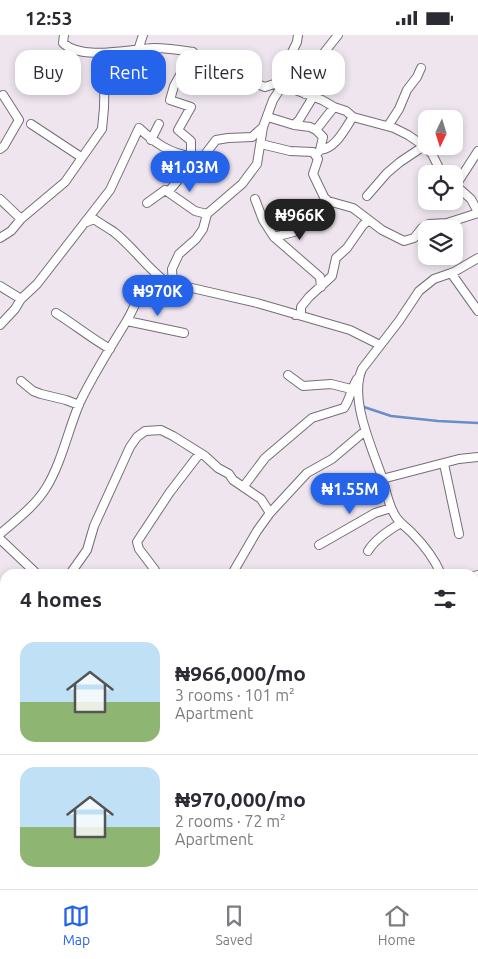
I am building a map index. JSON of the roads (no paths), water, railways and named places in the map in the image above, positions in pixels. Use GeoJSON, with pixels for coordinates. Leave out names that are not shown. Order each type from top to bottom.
{"type":"FeatureCollection","features":[{"type":"Feature","properties":{"kind":"street"},"geometry":{"type":"LineString","coordinates":[[64,35],[63,43],[71,49],[91,52]]}},
{"type":"Feature","properties":{"kind":"street"},"geometry":{"type":"LineString","coordinates":[[143,35],[138,50],[156,48],[181,50]]}},
{"type":"Feature","properties":{"kind":"street"},"geometry":{"type":"LineString","coordinates":[[295,50],[298,35]]}},
{"type":"Feature","properties":{"kind":"street"},"geometry":{"type":"LineString","coordinates":[[326,50],[338,35]]}},
{"type":"Feature","properties":{"kind":"street"},"geometry":{"type":"LineString","coordinates":[[388,126],[399,109],[407,90],[417,77],[420,68]]}},
{"type":"Feature","properties":{"kind":"street"},"geometry":{"type":"LineString","coordinates":[[147,203],[165,190],[169,191],[174,187],[193,158],[191,141],[178,130],[191,107],[170,100],[176,82]]}},
{"type":"Feature","properties":{"kind":"street"},"geometry":{"type":"LineString","coordinates":[[0,149],[19,119],[3,95]]}},
{"type":"Feature","properties":{"kind":"street"},"geometry":{"type":"LineString","coordinates":[[0,238],[11,231],[21,219],[65,182],[102,129],[104,95]]}},
{"type":"Feature","properties":{"kind":"street"},"geometry":{"type":"LineString","coordinates":[[173,285],[172,269],[179,254],[196,239],[203,229],[207,214],[242,184],[257,164],[263,127],[276,95]]}},
{"type":"Feature","properties":{"kind":"street"},"geometry":{"type":"LineString","coordinates":[[294,125],[299,120],[309,96],[346,111],[353,117],[388,126],[418,142]]}},
{"type":"Feature","properties":{"kind":"street"},"geometry":{"type":"LineString","coordinates":[[316,130],[334,107]]}},
{"type":"Feature","properties":{"kind":"street"},"geometry":{"type":"LineString","coordinates":[[268,117],[316,130],[323,137],[313,174],[324,197],[333,203],[353,208],[382,230],[404,241],[414,238],[422,228],[430,224],[447,223],[478,213],[471,199],[463,192]]}},
{"type":"Feature","properties":{"kind":"street"},"geometry":{"type":"LineString","coordinates":[[261,144],[290,151],[318,152],[326,150],[335,143],[353,117]]}},
{"type":"Feature","properties":{"kind":"street"},"geometry":{"type":"LineString","coordinates":[[31,124],[81,157]]}},
{"type":"Feature","properties":{"kind":"street"},"geometry":{"type":"LineString","coordinates":[[151,140],[159,124]]}},
{"type":"Feature","properties":{"kind":"street"},"geometry":{"type":"LineString","coordinates":[[0,325],[37,283],[110,190],[139,128],[151,140],[180,155],[200,161],[216,141],[228,138],[252,137],[263,127]]}},
{"type":"Feature","properties":{"kind":"street"},"geometry":{"type":"LineString","coordinates":[[367,196],[387,173],[418,150]]}},
{"type":"Feature","properties":{"kind":"street"},"geometry":{"type":"LineString","coordinates":[[463,173],[478,151]]}},
{"type":"Feature","properties":{"kind":"street"},"geometry":{"type":"LineString","coordinates":[[165,190],[195,211],[207,214]]}},
{"type":"Feature","properties":{"kind":"street"},"geometry":{"type":"LineString","coordinates":[[0,199],[21,219]]}},
{"type":"Feature","properties":{"kind":"street"},"geometry":{"type":"LineString","coordinates":[[255,199],[263,220],[274,237],[320,277],[321,287]]}},
{"type":"Feature","properties":{"kind":"street"},"geometry":{"type":"LineString","coordinates":[[274,237],[294,232],[306,215]]}},
{"type":"Feature","properties":{"kind":"street"},"geometry":{"type":"LineString","coordinates":[[87,221],[94,219],[115,233],[156,275],[173,285],[212,292],[350,330],[380,345]]}},
{"type":"Feature","properties":{"kind":"street"},"geometry":{"type":"LineString","coordinates":[[295,315],[301,313],[301,307],[309,297],[332,276],[336,258],[369,220]]}},
{"type":"Feature","properties":{"kind":"street"},"geometry":{"type":"LineString","coordinates":[[244,486],[265,458],[312,418],[344,408],[351,389],[362,369],[419,291],[434,279],[451,273],[478,258]]}},
{"type":"Feature","properties":{"kind":"street"},"geometry":{"type":"LineString","coordinates":[[451,273],[478,311]]}},
{"type":"Feature","properties":{"kind":"street"},"geometry":{"type":"LineString","coordinates":[[0,534],[23,515],[45,489],[54,474],[79,405],[127,321],[140,291],[146,282],[156,275]]}},
{"type":"Feature","properties":{"kind":"street"},"geometry":{"type":"LineString","coordinates":[[0,286],[21,299]]}},
{"type":"Feature","properties":{"kind":"street"},"geometry":{"type":"LineString","coordinates":[[56,313],[78,327],[86,335],[110,349]]}},
{"type":"Feature","properties":{"kind":"street"},"geometry":{"type":"LineString","coordinates":[[127,321],[184,333]]}},
{"type":"Feature","properties":{"kind":"street"},"geometry":{"type":"LineString","coordinates":[[288,375],[303,387],[330,384],[351,389]]}},
{"type":"Feature","properties":{"kind":"street"},"geometry":{"type":"LineString","coordinates":[[358,378],[358,393],[365,431],[391,507],[401,523],[432,556],[438,569]]}},
{"type":"Feature","properties":{"kind":"street"},"geometry":{"type":"LineString","coordinates":[[21,381],[33,391],[79,405]]}},
{"type":"Feature","properties":{"kind":"street"},"geometry":{"type":"LineString","coordinates":[[74,569],[87,550],[94,526],[137,437],[145,431],[161,430],[200,453],[260,499],[270,513]]}},
{"type":"Feature","properties":{"kind":"street"},"geometry":{"type":"LineString","coordinates":[[235,569],[270,513],[307,473],[332,459],[365,431]]}},
{"type":"Feature","properties":{"kind":"street"},"geometry":{"type":"LineString","coordinates":[[154,569],[139,549],[137,542],[170,492],[200,453]]}},
{"type":"Feature","properties":{"kind":"street"},"geometry":{"type":"LineString","coordinates":[[382,479],[459,459],[478,457]]}},
{"type":"Feature","properties":{"kind":"street"},"geometry":{"type":"LineString","coordinates":[[444,464],[459,534]]}},
{"type":"Feature","properties":{"kind":"street"},"geometry":{"type":"LineString","coordinates":[[319,545],[375,513],[391,507]]}},
{"type":"Feature","properties":{"kind":"street"},"geometry":{"type":"LineString","coordinates":[[368,551],[372,544],[388,530],[401,523]]}},
{"type":"Feature","properties":{"kind":"street"},"geometry":{"type":"LineString","coordinates":[[0,539],[32,569]]}},
{"type":"Feature","properties":{"kind":"waterway"},"geometry":{"type":"LineString","coordinates":[[364,407],[391,416],[478,423]]}}]}
